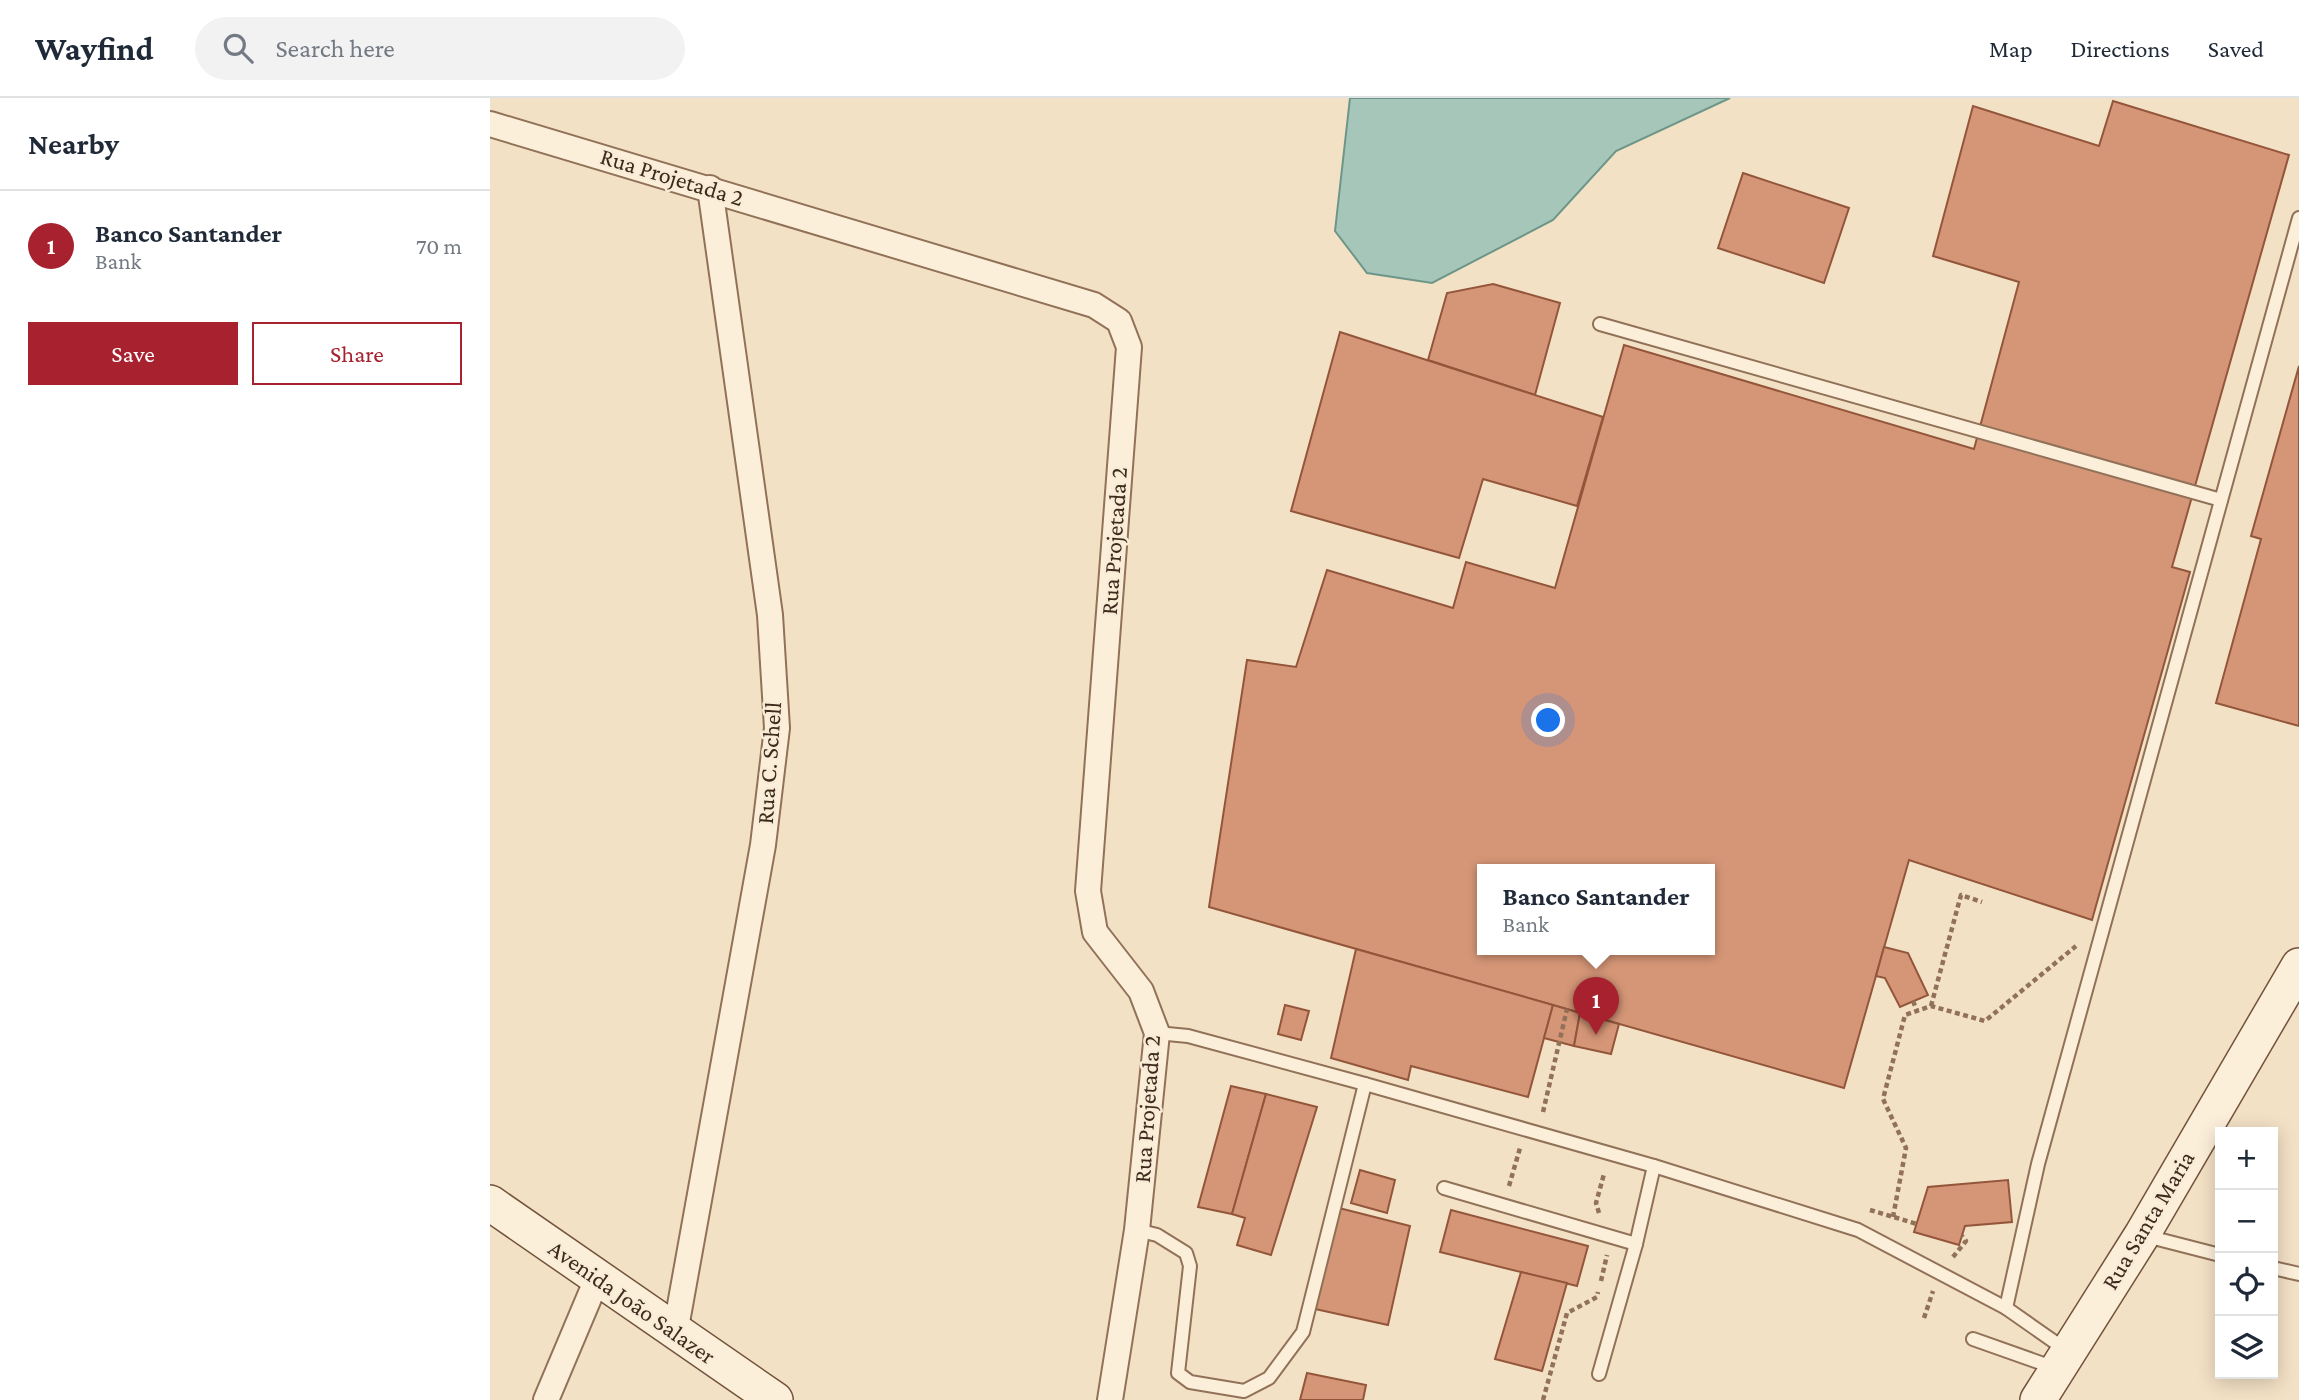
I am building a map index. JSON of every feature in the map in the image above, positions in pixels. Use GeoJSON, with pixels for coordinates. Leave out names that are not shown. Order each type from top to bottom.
{"type":"FeatureCollection","features":[{"type":"Feature","properties":{"kind":"main road","name":"Rua Santa Maria"},"geometry":{"type":"LineString","coordinates":[[2055,1377],[2142,1235],[2299,966]]}},
{"type":"Feature","properties":{"kind":"main road","name":"Avenida João Salazer"},"geometry":{"type":"LineString","coordinates":[[490,1203],[775,1400]]}},
{"type":"Feature","properties":{"kind":"street","name":"Rua Projetada 2"},"geometry":{"type":"LineString","coordinates":[[490,124],[1094,305],[1119,321],[1129,347],[1088,891],[1095,932],[1141,991],[1157,1033],[1137,1230],[1110,1400]]}},
{"type":"Feature","properties":{"kind":"street","name":"Rua C. Schell"},"geometry":{"type":"LineString","coordinates":[[675,1333],[763,845],[777,728],[770,615],[710,188]]}},
{"type":"Feature","properties":{"kind":"street"},"geometry":{"type":"LineString","coordinates":[[546,1400],[597,1279]]}},
{"type":"Feature","properties":{"kind":"lane"},"geometry":{"type":"LineString","coordinates":[[2006,1308],[2038,1164],[2299,218]]}},
{"type":"Feature","properties":{"kind":"lane"},"geometry":{"type":"LineString","coordinates":[[1600,324],[2221,500]]}},
{"type":"Feature","properties":{"kind":"lane"},"geometry":{"type":"LineString","coordinates":[[1157,1033],[1188,1036],[1365,1084],[1654,1166],[1858,1230],[2006,1308],[2055,1377]]}},
{"type":"Feature","properties":{"kind":"lane"},"geometry":{"type":"LineString","coordinates":[[1137,1230],[1157,1235],[1186,1253],[1190,1266],[1178,1373],[1190,1382],[1244,1391],[1269,1378],[1303,1332],[1365,1084]]}},
{"type":"Feature","properties":{"kind":"lane"},"geometry":{"type":"LineString","coordinates":[[1599,1374],[1636,1244],[1654,1166]]}},
{"type":"Feature","properties":{"kind":"lane"},"geometry":{"type":"LineString","coordinates":[[1444,1188],[1636,1244]]}},
{"type":"Feature","properties":{"kind":"lane"},"geometry":{"type":"LineString","coordinates":[[2142,1235],[2215,1254]]}},
{"type":"Feature","properties":{"kind":"lane"},"geometry":{"type":"LineString","coordinates":[[2278,1269],[2299,1275]]}},
{"type":"Feature","properties":{"kind":"lane"},"geometry":{"type":"LineString","coordinates":[[1973,1339],[2055,1377]]}},
{"type":"Feature","properties":{"kind":"path"},"geometry":{"type":"LineString","coordinates":[[1931,1006],[1961,895],[1982,902]]}},
{"type":"Feature","properties":{"kind":"path"},"geometry":{"type":"LineString","coordinates":[[1893,1217],[1906,1148],[1883,1099],[1905,1014],[1931,1006],[1985,1021],[2104,923]]}},
{"type":"Feature","properties":{"kind":"path"},"geometry":{"type":"LineString","coordinates":[[1913,1001],[1917,1010]]}},
{"type":"Feature","properties":{"kind":"path"},"geometry":{"type":"LineString","coordinates":[[1504,1205],[1517,1153],[1541,1111],[1567,1009]]}},
{"type":"Feature","properties":{"kind":"path"},"geometry":{"type":"LineString","coordinates":[[1541,1111],[1554,1115]]}},
{"type":"Feature","properties":{"kind":"path"},"geometry":{"type":"LineString","coordinates":[[1543,1400],[1567,1313],[1597,1297],[1609,1248],[1596,1203],[1604,1174]]}},
{"type":"Feature","properties":{"kind":"path"},"geometry":{"type":"LineString","coordinates":[[1858,1206],[1917,1224]]}},
{"type":"Feature","properties":{"kind":"shaded area"},"geometry":{"type":"Polygon","coordinates":[[[1350,98],[1730,98],[1616,151],[1553,220],[1432,283],[1367,273],[1335,231],[1350,98]]]}},
{"type":"Feature","properties":{"kind":"building"},"geometry":{"type":"Polygon","coordinates":[[[2113,101],[2289,155],[2172,567],[2190,572],[2092,920],[1909,860],[1844,1088],[1209,907],[1247,660],[1296,667],[1327,570],[1453,608],[1466,562],[1555,588],[1624,345],[1974,449],[2019,282],[1933,256],[1973,106],[2099,146],[2113,101]]]}},
{"type":"Feature","properties":{"kind":"building"},"geometry":{"type":"Polygon","coordinates":[[[1743,173],[1849,208],[1824,283],[1718,248],[1743,173]]]}},
{"type":"Feature","properties":{"kind":"building"},"geometry":{"type":"Polygon","coordinates":[[[1493,284],[1560,303],[1535,395],[1428,360],[1447,293],[1493,284]]]}},
{"type":"Feature","properties":{"kind":"building"},"geometry":{"type":"Polygon","coordinates":[[[1340,332],[1603,417],[1577,506],[1483,479],[1459,558],[1291,511],[1340,332]]]}},
{"type":"Feature","properties":{"kind":"building"},"geometry":{"type":"Polygon","coordinates":[[[2299,366],[2299,726],[2216,703],[2261,539],[2251,536],[2299,366]]]}},
{"type":"Feature","properties":{"kind":"building"},"geometry":{"type":"Polygon","coordinates":[[[1884,947],[1908,953],[1928,995],[1900,1007],[1885,978],[1876,976],[1884,947]]]}},
{"type":"Feature","properties":{"kind":"building"},"geometry":{"type":"Polygon","coordinates":[[[1356,949],[1553,1005],[1528,1097],[1411,1066],[1408,1080],[1331,1058],[1356,949]]]}},
{"type":"Feature","properties":{"kind":"building"},"geometry":{"type":"Polygon","coordinates":[[[1285,1005],[1309,1011],[1301,1040],[1278,1034],[1285,1005]]]}},
{"type":"Feature","properties":{"kind":"building"},"geometry":{"type":"Polygon","coordinates":[[[1553,1005],[1580,1013],[1574,1046],[1544,1038],[1553,1005]]]}},
{"type":"Feature","properties":{"kind":"building"},"geometry":{"type":"Polygon","coordinates":[[[1580,1013],[1619,1024],[1611,1054],[1574,1046],[1580,1013]]]}},
{"type":"Feature","properties":{"kind":"building"},"geometry":{"type":"Polygon","coordinates":[[[1231,1086],[1266,1094],[1232,1214],[1198,1207],[1231,1086]]]}},
{"type":"Feature","properties":{"kind":"building"},"geometry":{"type":"Polygon","coordinates":[[[1266,1094],[1317,1107],[1271,1255],[1237,1245],[1245,1218],[1232,1214],[1266,1094]]]}},
{"type":"Feature","properties":{"kind":"building"},"geometry":{"type":"Polygon","coordinates":[[[1360,1170],[1395,1180],[1387,1213],[1351,1203],[1360,1170]]]}},
{"type":"Feature","properties":{"kind":"building"},"geometry":{"type":"Polygon","coordinates":[[[2008,1180],[2012,1222],[1965,1226],[1959,1245],[1914,1232],[1928,1187],[2008,1180]]]}},
{"type":"Feature","properties":{"kind":"building"},"geometry":{"type":"Polygon","coordinates":[[[1339,1208],[1410,1226],[1388,1325],[1315,1309],[1339,1208]]]}},
{"type":"Feature","properties":{"kind":"building"},"geometry":{"type":"Polygon","coordinates":[[[1451,1210],[1588,1246],[1577,1286],[1440,1252],[1451,1210]]]}},
{"type":"Feature","properties":{"kind":"building"},"geometry":{"type":"Polygon","coordinates":[[[1521,1272],[1567,1283],[1542,1371],[1495,1359],[1521,1272]]]}},
{"type":"Feature","properties":{"kind":"building"},"geometry":{"type":"Polygon","coordinates":[[[1307,1373],[1366,1385],[1363,1400],[1300,1400],[1307,1373]]]}},
{"type":"Feature","properties":{"kind":"place","name":"Banco Santander"},"geometry":{"type":"Point","coordinates":[1596,1035]}}]}
